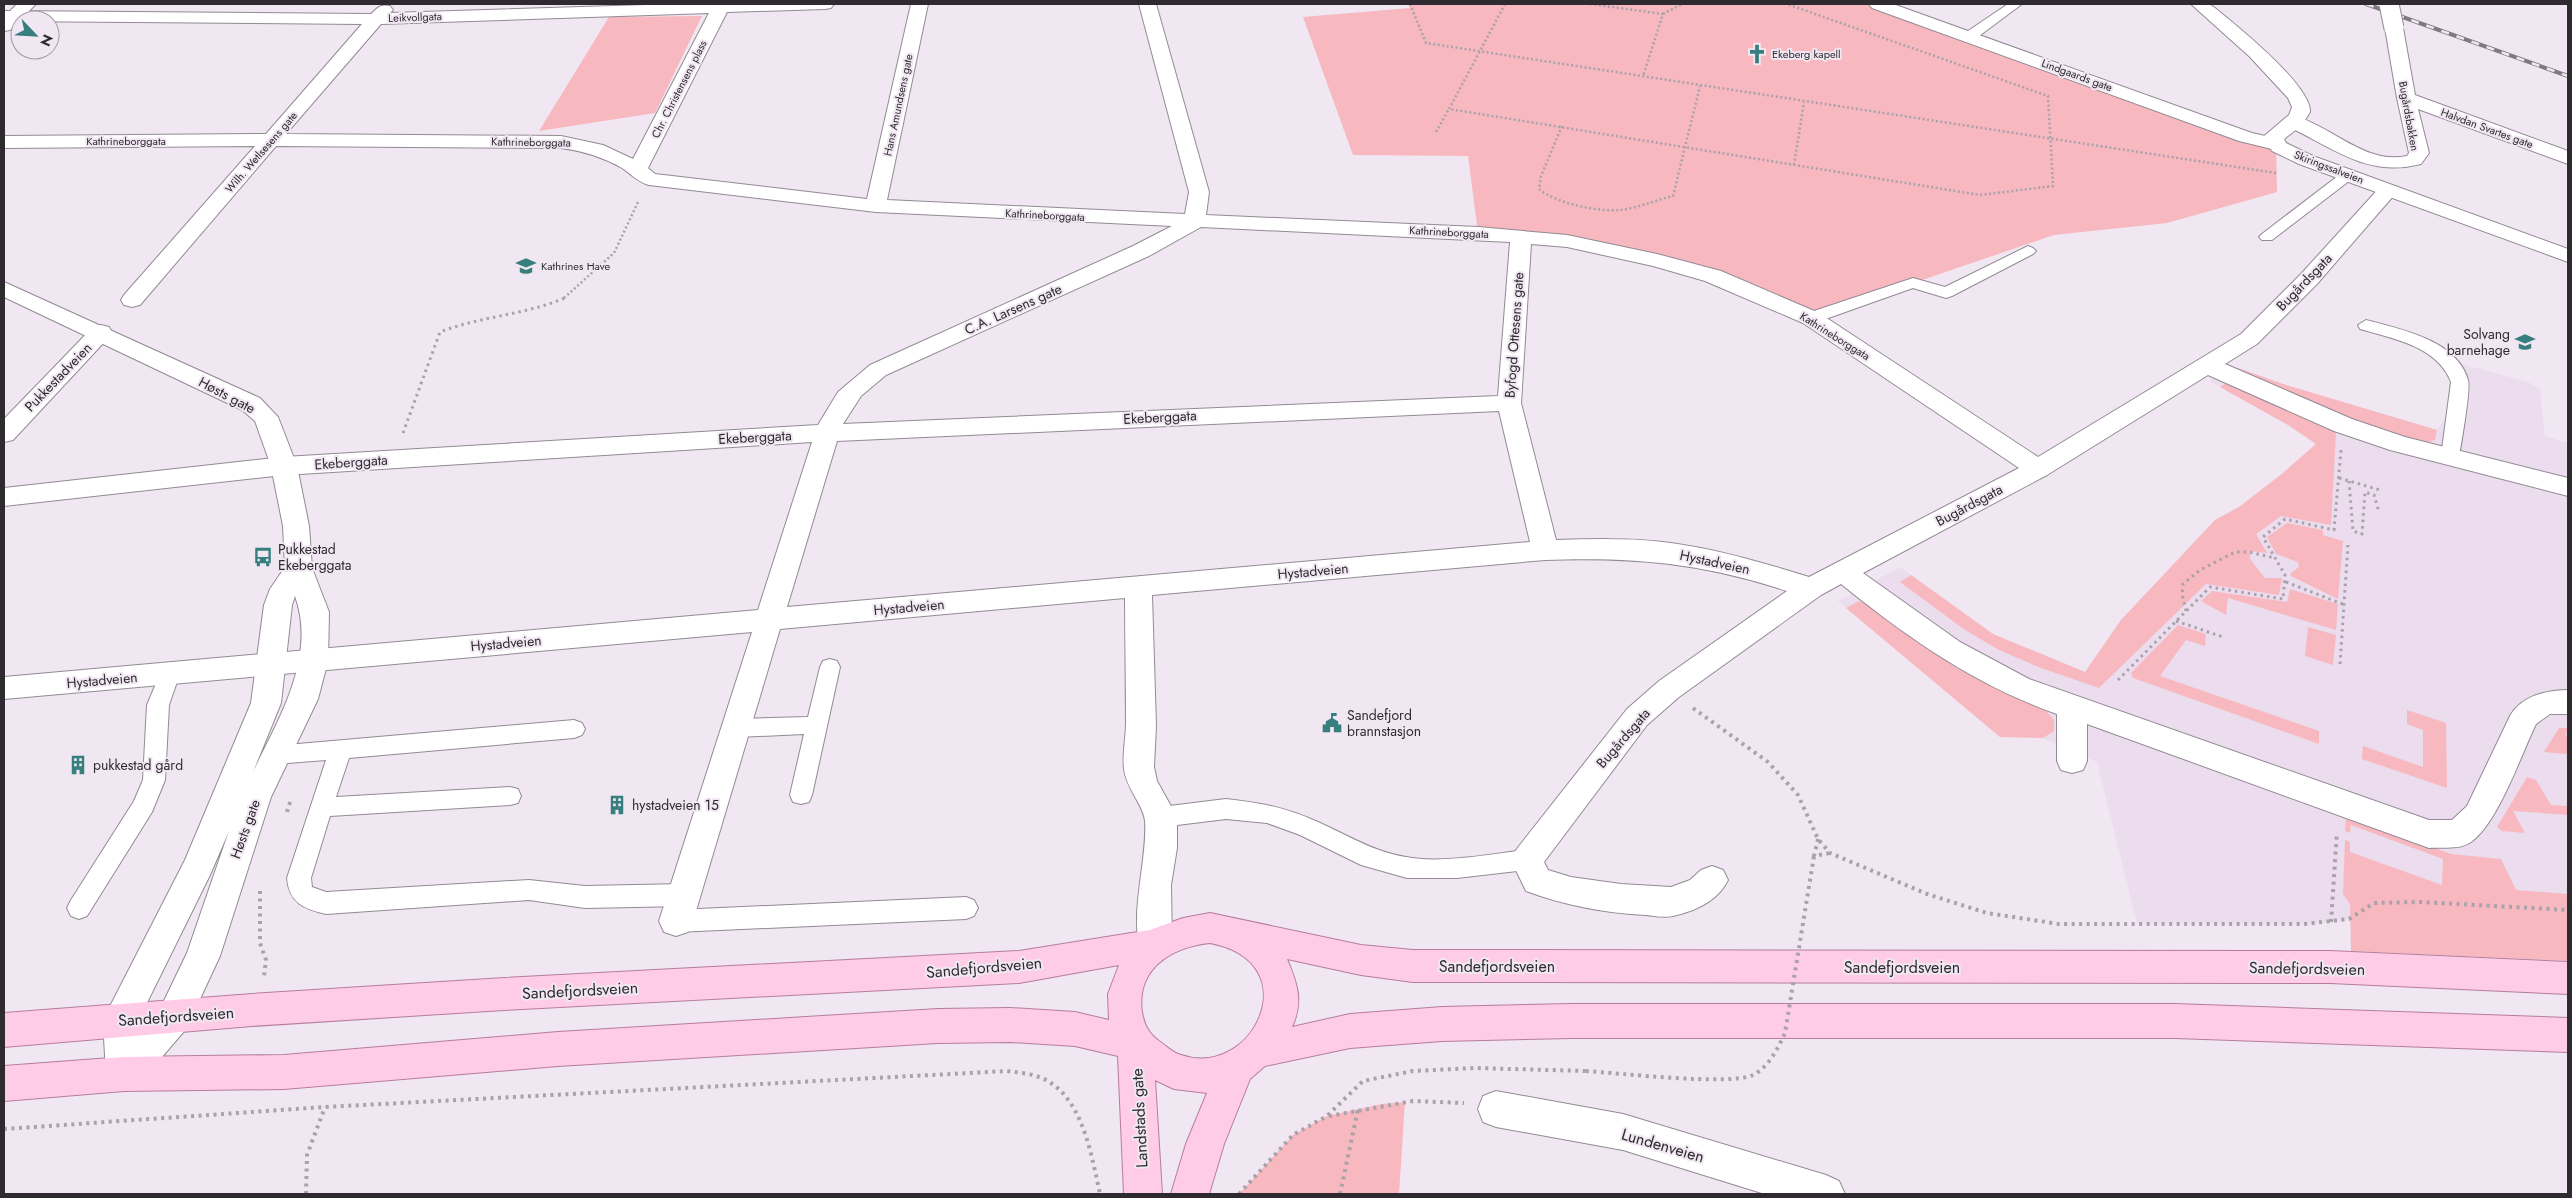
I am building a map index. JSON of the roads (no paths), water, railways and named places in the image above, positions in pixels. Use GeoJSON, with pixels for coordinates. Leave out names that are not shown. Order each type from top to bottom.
{"type":"FeatureCollection","features":[{"type":"Feature","properties":{"kind":"main road"},"geometry":{"type":"LineString","coordinates":[[1190,1194],[1205,1144],[1249,1059],[1278,1025],[1283,998],[1277,972],[1262,950],[1239,934],[1210,928],[1181,932],[1155,944],[1139,960],[1128,980],[1124,1001],[1126,1023],[1135,1043],[1154,1062],[1179,1074],[1208,1076],[1249,1059],[1350,1031],[1442,1024],[1572,1021],[2175,1021],[2568,1035]]}},
{"type":"Feature","properties":{"kind":"main road","name":"Sandefjordsveien"},"geometry":{"type":"LineString","coordinates":[[1239,934],[1361,960],[1412,966],[2330,967],[2568,978]]}},
{"type":"Feature","properties":{"kind":"main road","name":"Sandefjordsveien"},"geometry":{"type":"LineString","coordinates":[[4,1030],[174,1016],[504,994],[1019,967],[1155,944]]}},
{"type":"Feature","properties":{"kind":"main road"},"geometry":{"type":"LineString","coordinates":[[4,1084],[124,1074],[284,1072],[558,1049],[938,1026],[1010,1025],[1075,1029],[1135,1043]]}},
{"type":"Feature","properties":{"kind":"main road","name":"Landstads gate"},"geometry":{"type":"LineString","coordinates":[[1135,1043],[1143,1194]]}},
{"type":"Feature","properties":{"kind":"street"},"geometry":{"type":"LineString","coordinates":[[7,20],[27,4]]}},
{"type":"Feature","properties":{"kind":"street","name":"Wilh. Wetlsesens gate"},"geometry":{"type":"LineString","coordinates":[[132,300],[390,4]]}},
{"type":"Feature","properties":{"kind":"street","name":"Leikvollgata"},"geometry":{"type":"LineString","coordinates":[[7,20],[376,19],[611,7],[720,8],[825,4]]}},
{"type":"Feature","properties":{"kind":"street","name":"Hans Amundsens gate"},"geometry":{"type":"LineString","coordinates":[[876,206],[920,4]]}},
{"type":"Feature","properties":{"kind":"street"},"geometry":{"type":"LineString","coordinates":[[1148,4],[1199,192],[1194,222]]}},
{"type":"Feature","properties":{"kind":"street","name":"Lindgaards gate"},"geometry":{"type":"LineString","coordinates":[[1878,4],[2246,138],[2276,144]]}},
{"type":"Feature","properties":{"kind":"street"},"geometry":{"type":"LineString","coordinates":[[2199,4],[2245,44],[2292,90],[2301,108],[2294,122],[2274,137],[2276,144]]}},
{"type":"Feature","properties":{"kind":"street","name":"Bugårdsbakken"},"geometry":{"type":"LineString","coordinates":[[2294,122],[2324,134],[2357,154],[2378,161],[2407,163],[2414,160],[2419,153],[2406,98],[2388,4]]}},
{"type":"Feature","properties":{"kind":"street","name":"Chr. Christensens plass"},"geometry":{"type":"LineString","coordinates":[[643,174],[720,8]]}},
{"type":"Feature","properties":{"kind":"street","name":"Halvdan Svartes gate"},"geometry":{"type":"LineString","coordinates":[[2406,98],[2568,158]]}},
{"type":"Feature","properties":{"kind":"street","name":"Kathrineborggata"},"geometry":{"type":"LineString","coordinates":[[4,142],[272,140],[561,142],[598,148],[643,174],[876,206],[1194,222],[1478,233],[1567,241],[1656,260],[1713,276],[1811,318],[2038,468]]}},
{"type":"Feature","properties":{"kind":"street","name":"Skiringssalveien"},"geometry":{"type":"LineString","coordinates":[[2276,144],[2306,160],[2568,256]]}},
{"type":"Feature","properties":{"kind":"street","name":"Bugårdsgata"},"geometry":{"type":"LineString","coordinates":[[1527,860],[1637,717],[1669,689],[1811,588],[2038,468],[2249,339],[2309,279],[2388,190]]}},
{"type":"Feature","properties":{"kind":"street","name":"C.A. Larsens gate"},"geometry":{"type":"LineString","coordinates":[[680,908],[827,433],[839,405],[855,386],[878,370],[1140,251],[1194,222]]}},
{"type":"Feature","properties":{"kind":"street","name":"Byfogd Ottesens gate"},"geometry":{"type":"LineString","coordinates":[[1521,237],[1509,403],[1545,550]]}},
{"type":"Feature","properties":{"kind":"street","name":"Pukkestadveien"},"geometry":{"type":"LineString","coordinates":[[4,289],[101,332],[4,434]]}},
{"type":"Feature","properties":{"kind":"street","name":"Høsts gate"},"geometry":{"type":"LineString","coordinates":[[101,332],[251,404],[266,416],[284,466],[296,526],[299,568],[315,612],[314,661],[303,699],[256,797],[235,855],[203,956],[174,1016],[124,1074]]}},
{"type":"Feature","properties":{"kind":"street"},"geometry":{"type":"LineString","coordinates":[[2206,365],[2343,426],[2450,457],[2568,487]]}},
{"type":"Feature","properties":{"kind":"street","name":"Ekeberggata"},"geometry":{"type":"LineString","coordinates":[[4,497],[284,466],[392,459],[827,433],[1509,403]]}},
{"type":"Feature","properties":{"kind":"street","name":"Hystadveien"},"geometry":{"type":"LineString","coordinates":[[4,688],[1545,550],[1605,549],[1678,554],[1754,570],[1811,588]]}},
{"type":"Feature","properties":{"kind":"street","name":"Høsts gate"},"geometry":{"type":"LineString","coordinates":[[120,1020],[200,865],[266,703],[269,664],[277,628],[278,605],[284,589],[299,568]]}},
{"type":"Feature","properties":{"kind":"street"},"geometry":{"type":"LineString","coordinates":[[1842,571],[1904,618],[1966,660],[2072,708],[2429,834],[2460,833],[2478,815],[2525,716],[2537,706],[2556,702],[2568,702]]}},
{"type":"Feature","properties":{"kind":"street"},"geometry":{"type":"LineString","coordinates":[[1138,586],[1141,726],[1139,767],[1142,783],[1161,818],[1161,848],[1157,865],[1156,885],[1155,944]]}},
{"type":"Feature","properties":{"kind":"street"},"geometry":{"type":"LineString","coordinates":[[2072,708],[2072,761]]}},
{"type":"Feature","properties":{"kind":"street"},"geometry":{"type":"LineString","coordinates":[[1527,860],[1537,881],[1571,891],[1621,899],[1671,902],[1702,890],[1712,880]]}},
{"type":"Feature","properties":{"kind":"street"},"geometry":{"type":"LineString","coordinates":[[120,1020],[124,1074]]}},
{"type":"Feature","properties":{"kind":"street","name":"Lundenveien"},"geometry":{"type":"LineString","coordinates":[[1496,1109],[1623,1132],[1826,1194]]}},
{"type":"Feature","properties":{"kind":"lane"},"geometry":{"type":"LineString","coordinates":[[1970,36],[2016,4]]}},
{"type":"Feature","properties":{"kind":"lane"},"geometry":{"type":"LineString","coordinates":[[2266,237],[2348,175]]}},
{"type":"Feature","properties":{"kind":"lane"},"geometry":{"type":"LineString","coordinates":[[1811,318],[1913,283],[1946,293],[2028,251]]}},
{"type":"Feature","properties":{"kind":"lane"},"geometry":{"type":"LineString","coordinates":[[2366,324],[2427,346],[2446,358],[2457,370],[2460,382],[2450,457]]}},
{"type":"Feature","properties":{"kind":"lane"},"geometry":{"type":"LineString","coordinates":[[801,795],[830,667]]}},
{"type":"Feature","properties":{"kind":"lane"},"geometry":{"type":"LineString","coordinates":[[79,908],[144,805],[154,780],[158,705],[170,674]]}},
{"type":"Feature","properties":{"kind":"lane"},"geometry":{"type":"LineString","coordinates":[[736,728],[817,725]]}},
{"type":"Feature","properties":{"kind":"lane"},"geometry":{"type":"LineString","coordinates":[[275,755],[574,729]]}},
{"type":"Feature","properties":{"kind":"lane"},"geometry":{"type":"LineString","coordinates":[[340,750],[299,878],[300,890],[307,899],[326,903],[529,890],[680,908],[966,908]]}},
{"type":"Feature","properties":{"kind":"lane"},"geometry":{"type":"LineString","coordinates":[[322,807],[510,796]]}},
{"type":"Feature","properties":{"kind":"lane"},"geometry":{"type":"LineString","coordinates":[[1161,818],[1226,809],[1268,812],[1308,828],[1369,858],[1407,868],[1456,868],[1527,860]]}},
{"type":"Feature","properties":{"kind":"railway"},"geometry":{"type":"LineString","coordinates":[[2366,4],[2568,76]]}},
{"type":"Feature","properties":{"kind":"place","name":"Ekeberg kapell"},"geometry":{"type":"Point","coordinates":[1757,54]}},
{"type":"Feature","properties":{"kind":"place","name":"Kathrines Have"},"geometry":{"type":"Point","coordinates":[526,266]}},
{"type":"Feature","properties":{"kind":"place","name":"Solvang barnehage"},"geometry":{"type":"Point","coordinates":[2525,342]}},
{"type":"Feature","properties":{"kind":"place","name":"Pukkestad Ekeberggata"},"geometry":{"type":"Point","coordinates":[263,557]}},
{"type":"Feature","properties":{"kind":"place","name":"Sandefjord brannstasjon"},"geometry":{"type":"Point","coordinates":[1332,723]}},
{"type":"Feature","properties":{"kind":"place","name":"pukkestad gård"},"geometry":{"type":"Point","coordinates":[78,765]}},
{"type":"Feature","properties":{"kind":"place","name":"hystadveien 15"},"geometry":{"type":"Point","coordinates":[617,805]}}]}
